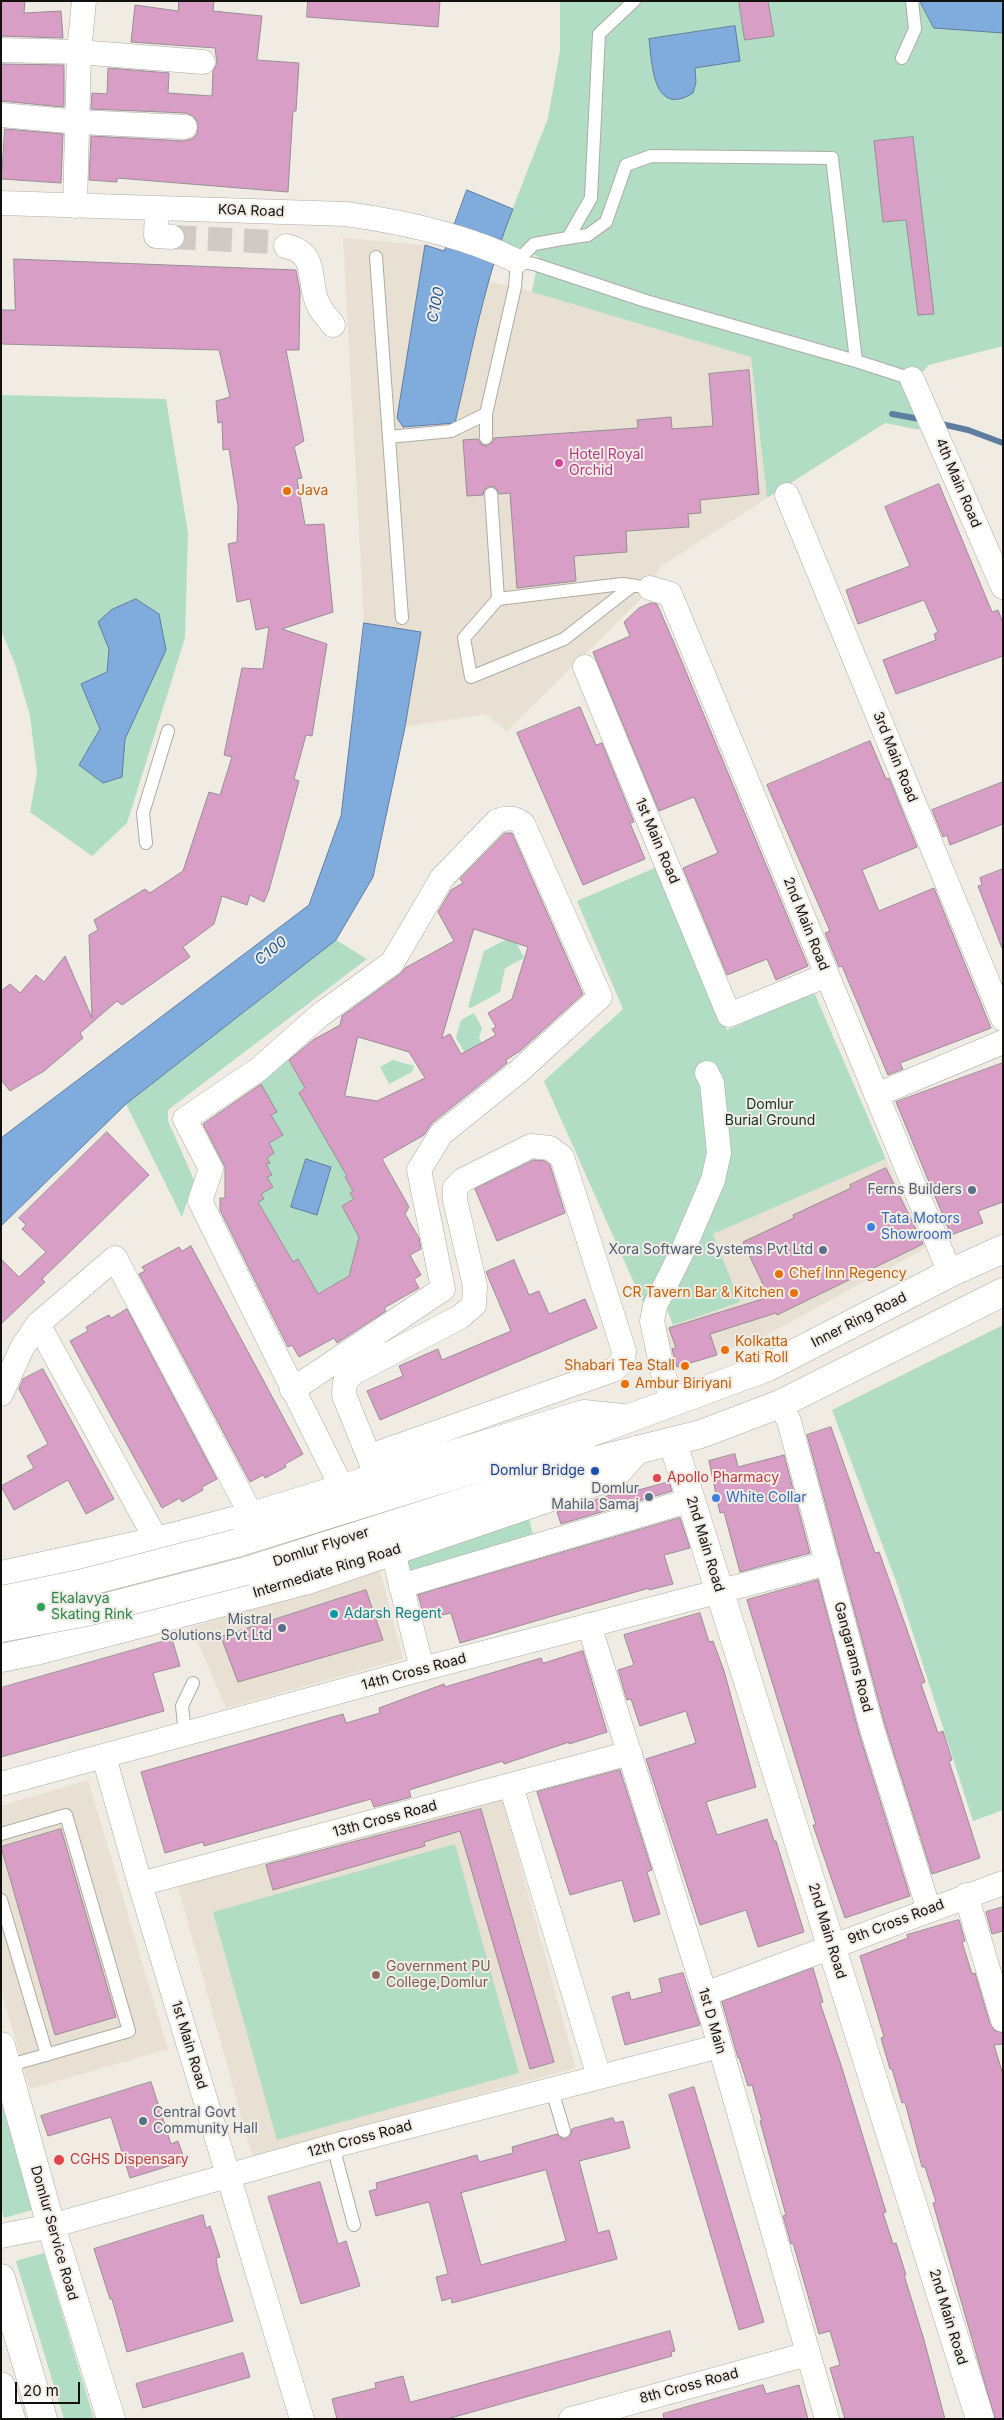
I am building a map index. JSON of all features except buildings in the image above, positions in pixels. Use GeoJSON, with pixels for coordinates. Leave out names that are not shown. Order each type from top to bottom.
{"type":"FeatureCollection","features":[{"type":"Feature","properties":{"kind":"main road","name":"Inner Ring Road"},"geometry":{"type":"LineString","coordinates":[[630,1419],[768,1367],[950,1273],[1003,1248]]}},
{"type":"Feature","properties":{"kind":"main road"},"geometry":{"type":"LineString","coordinates":[[637,1450],[673,1442],[780,1404],[1003,1292]]}},
{"type":"Feature","properties":{"kind":"main road"},"geometry":{"type":"LineString","coordinates":[[1,1576],[157,1541],[252,1516],[342,1488],[373,1467],[584,1414],[630,1419]]}},
{"type":"Feature","properties":{"kind":"main road","name":"Domlur Flyover"},"geometry":{"type":"LineString","coordinates":[[1,1600],[79,1584],[237,1543],[630,1419]]}},
{"type":"Feature","properties":{"kind":"main road","name":"2nd Main Road"},"geometry":{"type":"LineString","coordinates":[[673,1442],[980,2419]]}},
{"type":"Feature","properties":{"kind":"main road","name":"Domlur Flyover"},"geometry":{"type":"LineString","coordinates":[[1,1628],[86,1612],[246,1571],[589,1462],[637,1450]]}},
{"type":"Feature","properties":{"kind":"main road","name":"Intermediate Ring Road"},"geometry":{"type":"LineString","coordinates":[[1,1658],[50,1648],[308,1580],[613,1476],[637,1450]]}},
{"type":"Feature","properties":{"kind":"main road","name":"Domlur Service Road"},"geometry":{"type":"LineString","coordinates":[[4,2056],[51,2226],[111,2419]]}},
{"type":"Feature","properties":{"kind":"main road"},"geometry":{"type":"LineString","coordinates":[[1,2278],[43,2419]]}},
{"type":"Feature","properties":{"kind":"main road"},"geometry":{"type":"LineString","coordinates":[[1,2386],[11,2419]]}},
{"type":"Feature","properties":{"kind":"street"},"geometry":{"type":"LineString","coordinates":[[75,206],[79,52],[84,1]]}},
{"type":"Feature","properties":{"kind":"street"},"geometry":{"type":"LineString","coordinates":[[1,50],[79,52],[203,62]]}},
{"type":"Feature","properties":{"kind":"street"},"geometry":{"type":"LineString","coordinates":[[1,115],[78,122],[185,127]]}},
{"type":"Feature","properties":{"kind":"street","name":"KGA Road"},"geometry":{"type":"LineString","coordinates":[[1,203],[355,215],[384,219],[434,232],[507,256]]}},
{"type":"Feature","properties":{"kind":"street"},"geometry":{"type":"LineString","coordinates":[[157,208],[156,236],[172,237]]}},
{"type":"Feature","properties":{"kind":"street"},"geometry":{"type":"LineString","coordinates":[[273,212],[280,244],[297,249],[309,261],[318,306],[333,325]]}},
{"type":"Feature","properties":{"kind":"street","name":"4th Main Road"},"geometry":{"type":"LineString","coordinates":[[912,379],[1003,588]]}},
{"type":"Feature","properties":{"kind":"street","name":"3rd Main Road"},"geometry":{"type":"LineString","coordinates":[[787,495],[1003,1020]]}},
{"type":"Feature","properties":{"kind":"street","name":"2nd Main Road"},"geometry":{"type":"LineString","coordinates":[[641,587],[670,594],[950,1273]]}},
{"type":"Feature","properties":{"kind":"street","name":"1st Main Road"},"geometry":{"type":"LineString","coordinates":[[585,667],[729,1015],[827,975]]}},
{"type":"Feature","properties":{"kind":"street"},"geometry":{"type":"LineString","coordinates":[[292,1390],[443,1289],[420,1170],[441,1134],[518,1072],[600,997],[523,824],[515,819],[509,818],[497,822],[442,878],[392,963],[320,1015],[259,1069],[185,1119],[211,1169],[200,1201],[292,1390],[342,1488]]}},
{"type":"Feature","properties":{"kind":"street"},"geometry":{"type":"LineString","coordinates":[[876,1094],[1003,1042]]}},
{"type":"Feature","properties":{"kind":"street"},"geometry":{"type":"LineString","coordinates":[[673,1402],[663,1373],[652,1321],[655,1306],[683,1250],[713,1180],[719,1154],[712,1082],[707,1073]]}},
{"type":"Feature","properties":{"kind":"street"},"geometry":{"type":"LineString","coordinates":[[531,1146],[550,1148],[562,1157],[624,1351],[622,1364],[613,1370],[373,1467],[344,1395],[344,1382],[353,1373],[460,1317],[474,1305],[475,1286],[455,1200],[455,1188],[463,1180],[531,1146]]}},
{"type":"Feature","properties":{"kind":"street"},"geometry":{"type":"LineString","coordinates":[[1,1394],[22,1348],[38,1324],[115,1258],[252,1516]]}},
{"type":"Feature","properties":{"kind":"street"},"geometry":{"type":"LineString","coordinates":[[38,1324],[157,1541]]}},
{"type":"Feature","properties":{"kind":"street","name":"Gangarams Road"},"geometry":{"type":"LineString","coordinates":[[780,1404],[788,1421],[872,1729],[929,1910]]}},
{"type":"Feature","properties":{"kind":"street"},"geometry":{"type":"LineString","coordinates":[[401,1586],[691,1500]]}},
{"type":"Feature","properties":{"kind":"street"},"geometry":{"type":"LineString","coordinates":[[393,1552],[422,1669]]}},
{"type":"Feature","properties":{"kind":"street","name":"14th Cross Road"},"geometry":{"type":"LineString","coordinates":[[1,1784],[422,1669],[828,1563]]}},
{"type":"Feature","properties":{"kind":"street","name":"1st D Main"},"geometry":{"type":"LineString","coordinates":[[589,1625],[720,2046],[827,2419]]}},
{"type":"Feature","properties":{"kind":"street","name":"13th Cross Road"},"geometry":{"type":"LineString","coordinates":[[140,1884],[630,1754]]}},
{"type":"Feature","properties":{"kind":"street","name":"1st Main Road"},"geometry":{"type":"LineString","coordinates":[[104,1757],[140,1884],[302,2419]]}},
{"type":"Feature","properties":{"kind":"street"},"geometry":{"type":"LineString","coordinates":[[510,1786],[599,2077]]}},
{"type":"Feature","properties":{"kind":"street","name":"9th Cross Road"},"geometry":{"type":"LineString","coordinates":[[704,1994],[966,1895],[1003,1883]]}},
{"type":"Feature","properties":{"kind":"street"},"geometry":{"type":"LineString","coordinates":[[966,1895],[1003,2020]]}},
{"type":"Feature","properties":{"kind":"street","name":"12th Cross Road"},"geometry":{"type":"LineString","coordinates":[[1,2236],[51,2226],[333,2146],[720,2046]]}},
{"type":"Feature","properties":{"kind":"street","name":"8th Cross Road"},"geometry":{"type":"LineString","coordinates":[[571,2419],[808,2354]]}},
{"type":"Feature","properties":{"kind":"lane"},"geometry":{"type":"LineString","coordinates":[[568,238],[591,198],[599,34],[634,1]]}},
{"type":"Feature","properties":{"kind":"lane"},"geometry":{"type":"LineString","coordinates":[[902,58],[915,30],[912,1]]}},
{"type":"Feature","properties":{"kind":"lane"},"geometry":{"type":"LineString","coordinates":[[507,256],[534,244],[588,235],[606,222],[626,165],[651,156],[832,158],[856,361]]}},
{"type":"Feature","properties":{"kind":"lane"},"geometry":{"type":"LineString","coordinates":[[507,256],[646,301],[856,361],[912,379]]}},
{"type":"Feature","properties":{"kind":"lane"},"geometry":{"type":"LineString","coordinates":[[486,438],[486,414],[515,286],[507,256]]}},
{"type":"Feature","properties":{"kind":"lane"},"geometry":{"type":"LineString","coordinates":[[376,257],[402,618]]}},
{"type":"Feature","properties":{"kind":"lane"},"geometry":{"type":"LineString","coordinates":[[389,437],[451,431],[486,414]]}},
{"type":"Feature","properties":{"kind":"lane"},"geometry":{"type":"LineString","coordinates":[[491,494],[498,599]]}},
{"type":"Feature","properties":{"kind":"lane"},"geometry":{"type":"LineString","coordinates":[[622,584],[641,587],[564,639],[471,677],[464,638],[498,599],[622,584]]}},
{"type":"Feature","properties":{"kind":"lane"},"geometry":{"type":"LineString","coordinates":[[146,843],[143,812],[168,731]]}},
{"type":"Feature","properties":{"kind":"lane"},"geometry":{"type":"LineString","coordinates":[[185,1734],[182,1706],[193,1683]]}},
{"type":"Feature","properties":{"kind":"lane"},"geometry":{"type":"LineString","coordinates":[[1,1834],[66,1815],[129,2031],[47,2055],[4,2056]]}},
{"type":"Feature","properties":{"kind":"lane"},"geometry":{"type":"LineString","coordinates":[[1,1900],[47,2055]]}},
{"type":"Feature","properties":{"kind":"lane"},"geometry":{"type":"LineString","coordinates":[[552,2090],[564,2131]]}},
{"type":"Feature","properties":{"kind":"lane"},"geometry":{"type":"LineString","coordinates":[[333,2146],[354,2225]]}},
{"type":"Feature","properties":{"kind":"shaded area","name":"Hotel Royal Orchid"},"geometry":{"type":"Polygon","coordinates":[[[343,238],[425,245],[397,418],[404,427],[455,422],[487,281],[515,287],[751,357],[767,498],[660,567],[650,588],[640,600],[507,731],[485,714],[405,727],[421,632],[364,623],[343,238]]]}},
{"type":"Feature","properties":{"kind":"shaded area"},"geometry":{"type":"Polygon","coordinates":[[[886,1159],[926,1248],[761,1338],[675,1369],[665,1327],[740,1302],[713,1234],[886,1159]]]}},
{"type":"Feature","properties":{"kind":"shaded area"},"geometry":{"type":"Polygon","coordinates":[[[380,1570],[403,1659],[226,1708],[191,1627],[380,1570]]]}},
{"type":"Feature","properties":{"kind":"shaded area"},"geometry":{"type":"Polygon","coordinates":[[[88,1780],[168,2049],[30,2089],[1,1990],[1,1806],[88,1780]]]}},
{"type":"Feature","properties":{"kind":"shaded area","name":"Government PU College,Domlur"},"geometry":{"type":"Polygon","coordinates":[[[501,1794],[576,2068],[252,2156],[177,1883],[501,1794]]]}},
{"type":"Feature","properties":{"kind":"green space"},"geometry":{"type":"Polygon","coordinates":[[[560,1],[1003,1],[1003,346],[929,365],[905,391],[920,430],[885,423],[767,498],[751,357],[532,292],[539,257],[500,241],[548,118],[560,50],[560,1]]]}},
{"type":"Feature","properties":{"kind":"green space"},"geometry":{"type":"Polygon","coordinates":[[[1,395],[166,399],[188,533],[185,638],[127,823],[92,856],[30,812],[37,773],[30,716],[15,664],[1,630],[1,395]]]}},
{"type":"Feature","properties":{"kind":"green space","name":"Domlur Burial Ground"},"geometry":{"type":"Polygon","coordinates":[[[657,867],[727,1030],[814,992],[886,1159],[713,1234],[740,1302],[673,1325],[659,1289],[643,1303],[544,1081],[623,1009],[577,901],[657,867]]]}},
{"type":"Feature","properties":{"kind":"green space"},"geometry":{"type":"Polygon","coordinates":[[[513,936],[524,958],[505,968],[500,992],[471,1008],[468,1007],[484,951],[513,936]]]}},
{"type":"Feature","properties":{"kind":"green space"},"geometry":{"type":"Polygon","coordinates":[[[336,940],[367,959],[168,1110],[168,1121],[194,1180],[182,1217],[126,1104],[336,940]]]}},
{"type":"Feature","properties":{"kind":"green space"},"geometry":{"type":"Polygon","coordinates":[[[474,1013],[482,1028],[479,1038],[483,1044],[465,1053],[456,1038],[461,1020],[474,1013]]]}},
{"type":"Feature","properties":{"kind":"green space"},"geometry":{"type":"Polygon","coordinates":[[[284,1052],[305,1088],[300,1092],[353,1172],[345,1177],[353,1191],[350,1193],[354,1199],[342,1206],[360,1233],[351,1269],[357,1271],[341,1280],[345,1287],[336,1292],[332,1285],[315,1295],[298,1259],[293,1262],[258,1202],[261,1194],[273,1187],[267,1177],[272,1174],[266,1164],[269,1162],[267,1158],[274,1153],[266,1138],[270,1135],[274,1141],[283,1135],[271,1115],[261,1084],[284,1052]]]}},
{"type":"Feature","properties":{"kind":"green space"},"geometry":{"type":"Polygon","coordinates":[[[393,1060],[414,1066],[412,1072],[389,1084],[380,1067],[393,1060]]]}},
{"type":"Feature","properties":{"kind":"green space"},"geometry":{"type":"Polygon","coordinates":[[[1003,1325],[1003,1810],[973,1821],[897,1584],[832,1410],[1003,1325]]]}},
{"type":"Feature","properties":{"kind":"green space"},"geometry":{"type":"Polygon","coordinates":[[[529,1518],[534,1539],[407,1578],[403,1559],[529,1518]]]}},
{"type":"Feature","properties":{"kind":"green space","name":"Government PU College,Domlur"},"geometry":{"type":"Polygon","coordinates":[[[455,1844],[519,2073],[277,2140],[213,1912],[455,1844]]]}},
{"type":"Feature","properties":{"kind":"green space"},"geometry":{"type":"Polygon","coordinates":[[[1,2097],[33,2204],[32,2210],[4,2218],[1,2208],[1,2097]]]}},
{"type":"Feature","properties":{"kind":"green space"},"geometry":{"type":"Polygon","coordinates":[[[44,2253],[94,2419],[64,2419],[16,2261],[44,2253]]]}},
{"type":"Feature","properties":{"kind":"water"},"geometry":{"type":"Polygon","coordinates":[[[920,1],[1003,1],[1003,33],[934,28],[920,1]]]}},
{"type":"Feature","properties":{"kind":"water"},"geometry":{"type":"Polygon","coordinates":[[[735,26],[740,61],[695,68],[696,82],[693,93],[680,99],[670,99],[662,93],[657,85],[654,74],[649,39],[735,26]]]}},
{"type":"Feature","properties":{"kind":"water","name":"C100"},"geometry":{"type":"Polygon","coordinates":[[[467,190],[513,209],[487,288],[455,423],[403,427],[397,418],[425,245],[444,251],[467,190]]]}},
{"type":"Feature","properties":{"kind":"water"},"geometry":{"type":"Polygon","coordinates":[[[136,599],[159,614],[166,650],[125,739],[122,777],[103,783],[79,765],[100,729],[81,684],[107,672],[109,649],[98,622],[111,610],[136,599]]]}},
{"type":"Feature","properties":{"kind":"water","name":"C100"},"geometry":{"type":"Polygon","coordinates":[[[364,623],[421,632],[405,727],[373,877],[336,940],[126,1104],[1,1226],[1,1138],[309,905],[341,816],[364,623]]]}},
{"type":"Feature","properties":{"kind":"water"},"geometry":{"type":"Polygon","coordinates":[[[306,1159],[331,1167],[317,1215],[291,1207],[306,1159]]]}},
{"type":"Feature","properties":{"kind":"waterway"},"geometry":{"type":"LineString","coordinates":[[892,414],[925,420]]}},
{"type":"Feature","properties":{"kind":"waterway"},"geometry":{"type":"LineString","coordinates":[[937,423],[968,430],[1003,443]]}},
{"type":"Feature","properties":{"kind":"tunnel"},"geometry":{"type":"LineString","coordinates":[[172,237],[275,242]]}},
{"type":"Feature","properties":{"kind":"place","name":"Hotel Royal Orchid"},"geometry":{"type":"Point","coordinates":[559,463]}},
{"type":"Feature","properties":{"kind":"place","name":"Java"},"geometry":{"type":"Point","coordinates":[287,491]}},
{"type":"Feature","properties":{"kind":"place","name":"Ferns Builders"},"geometry":{"type":"Point","coordinates":[972,1190]}},
{"type":"Feature","properties":{"kind":"place","name":"Tata Motors Showroom"},"geometry":{"type":"Point","coordinates":[871,1227]}},
{"type":"Feature","properties":{"kind":"place","name":"Xora Software Systems Pvt Ltd"},"geometry":{"type":"Point","coordinates":[823,1250]}},
{"type":"Feature","properties":{"kind":"place","name":"Chef Inn Regency"},"geometry":{"type":"Point","coordinates":[779,1274]}},
{"type":"Feature","properties":{"kind":"place","name":"CR Tavern Bar & Kitchen"},"geometry":{"type":"Point","coordinates":[794,1293]}},
{"type":"Feature","properties":{"kind":"place","name":"Kolkatta Kati Roll"},"geometry":{"type":"Point","coordinates":[725,1350]}},
{"type":"Feature","properties":{"kind":"place","name":"Shabari Tea Stall"},"geometry":{"type":"Point","coordinates":[685,1366]}},
{"type":"Feature","properties":{"kind":"place","name":"Ambur Biriyani"},"geometry":{"type":"Point","coordinates":[625,1384]}},
{"type":"Feature","properties":{"kind":"place","name":"Domlur Bridge"},"geometry":{"type":"Point","coordinates":[595,1471]}},
{"type":"Feature","properties":{"kind":"place","name":"Apollo Pharmacy"},"geometry":{"type":"Point","coordinates":[657,1478]}},
{"type":"Feature","properties":{"kind":"place","name":"Domlur Mahila Samaj"},"geometry":{"type":"Point","coordinates":[649,1497]}},
{"type":"Feature","properties":{"kind":"place","name":"White Collar"},"geometry":{"type":"Point","coordinates":[716,1498]}},
{"type":"Feature","properties":{"kind":"place","name":"Ekalavya Skating Rink"},"geometry":{"type":"Point","coordinates":[41,1607]}},
{"type":"Feature","properties":{"kind":"place","name":"Adarsh Regent"},"geometry":{"type":"Point","coordinates":[334,1614]}},
{"type":"Feature","properties":{"kind":"place","name":"Mistral Solutions Pvt Ltd"},"geometry":{"type":"Point","coordinates":[282,1628]}},
{"type":"Feature","properties":{"kind":"place","name":"Government PU College,Domlur"},"geometry":{"type":"Point","coordinates":[376,1975]}},
{"type":"Feature","properties":{"kind":"place","name":"Central Govt Community Hall"},"geometry":{"type":"Point","coordinates":[143,2121]}},
{"type":"Feature","properties":{"kind":"place","name":"CGHS Dispensary"},"geometry":{"type":"Point","coordinates":[59,2160]}}]}
